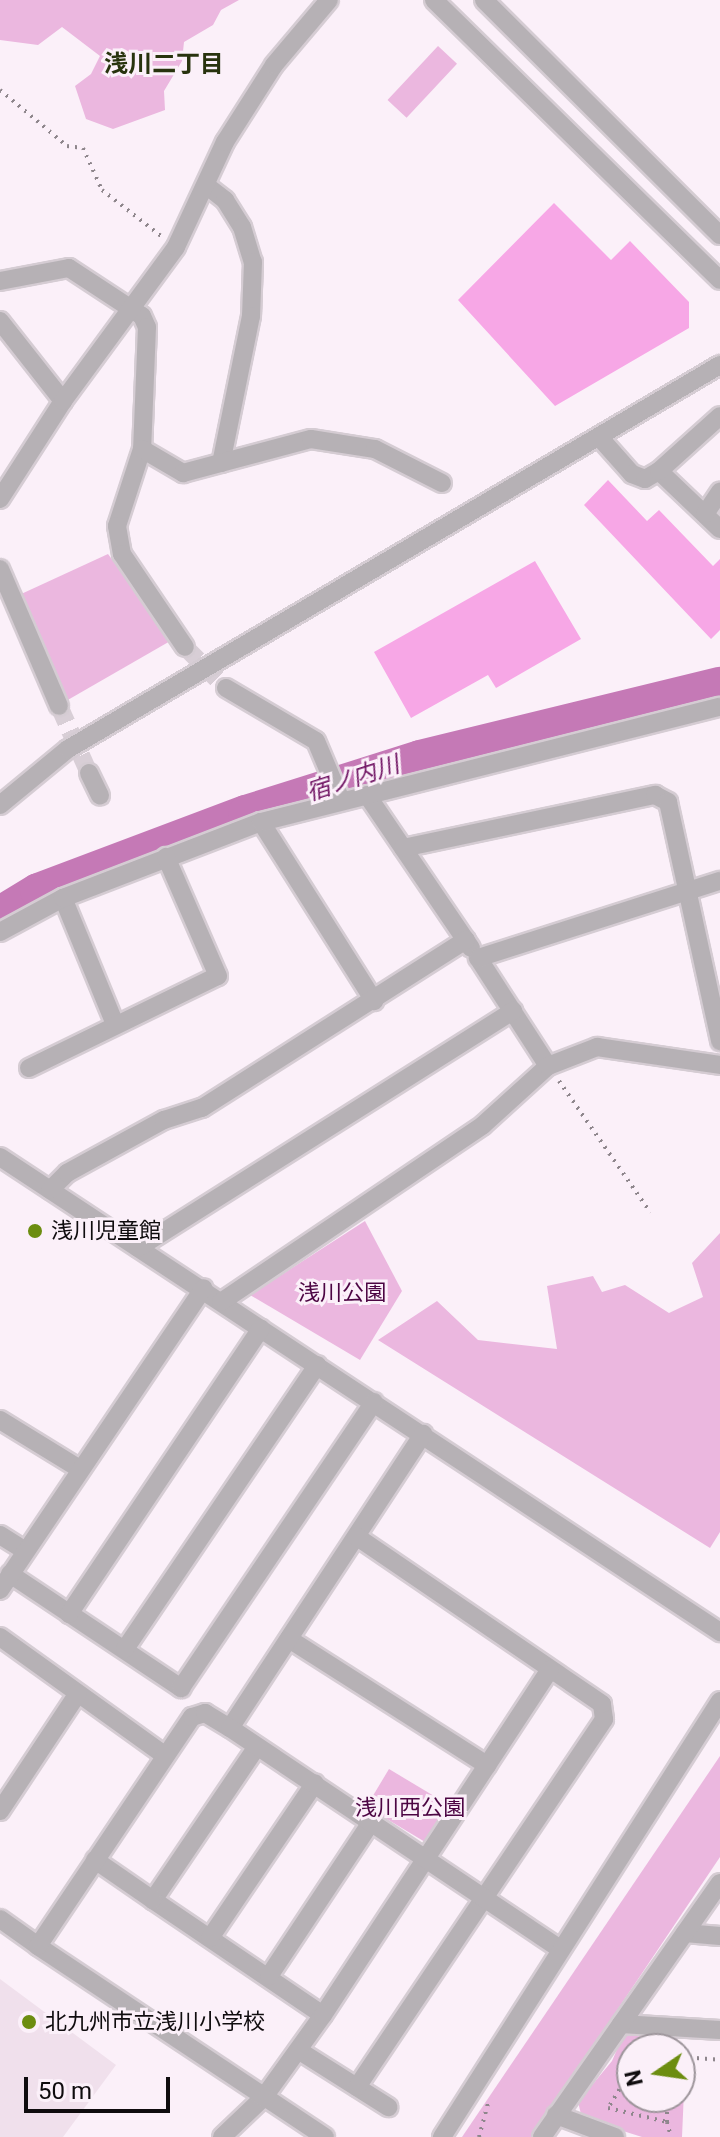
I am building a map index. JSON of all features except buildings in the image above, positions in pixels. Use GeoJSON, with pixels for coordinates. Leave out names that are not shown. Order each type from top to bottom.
{"type":"FeatureCollection","features":[{"type":"Feature","properties":{"kind":"street"},"geometry":{"type":"LineString","coordinates":[[0,499],[63,401],[176,247],[225,142],[274,65],[329,0]]}},
{"type":"Feature","properties":{"kind":"street"},"geometry":{"type":"LineString","coordinates":[[434,0],[720,280]]}},
{"type":"Feature","properties":{"kind":"street"},"geometry":{"type":"LineString","coordinates":[[484,0],[720,235]]}},
{"type":"Feature","properties":{"kind":"street"},"geometry":{"type":"LineString","coordinates":[[207,186],[225,200],[242,227],[253,262],[251,316],[221,463]]}},
{"type":"Feature","properties":{"kind":"street"},"geometry":{"type":"LineString","coordinates":[[0,281],[69,268],[133,308],[147,327],[142,449],[117,526],[122,554],[185,647]]}},
{"type":"Feature","properties":{"kind":"street"},"geometry":{"type":"LineString","coordinates":[[0,321],[63,401]]}},
{"type":"Feature","properties":{"kind":"street"},"geometry":{"type":"LineString","coordinates":[[0,805],[68,749],[720,365]]}},
{"type":"Feature","properties":{"kind":"street"},"geometry":{"type":"LineString","coordinates":[[600,438],[632,474],[645,479],[659,471],[720,416]]}},
{"type":"Feature","properties":{"kind":"street"},"geometry":{"type":"LineString","coordinates":[[142,449],[183,473],[311,439],[375,449],[442,483]]}},
{"type":"Feature","properties":{"kind":"street"},"geometry":{"type":"LineString","coordinates":[[659,471],[720,529]]}},
{"type":"Feature","properties":{"kind":"street"},"geometry":{"type":"LineString","coordinates":[[705,514],[720,492]]}},
{"type":"Feature","properties":{"kind":"street"},"geometry":{"type":"LineString","coordinates":[[0,569],[59,706]]}},
{"type":"Feature","properties":{"kind":"street"},"geometry":{"type":"LineString","coordinates":[[226,688],[316,741],[325,755],[339,795]]}},
{"type":"Feature","properties":{"kind":"street"},"geometry":{"type":"LineString","coordinates":[[0,932],[63,898],[339,795],[367,795],[720,707]]}},
{"type":"Feature","properties":{"kind":"street"},"geometry":{"type":"LineString","coordinates":[[89,773],[100,796]]}},
{"type":"Feature","properties":{"kind":"street"},"geometry":{"type":"LineString","coordinates":[[367,795],[548,1066]]}},
{"type":"Feature","properties":{"kind":"street"},"geometry":{"type":"LineString","coordinates":[[403,848],[655,795],[668,802],[720,1041]]}},
{"type":"Feature","properties":{"kind":"street"},"geometry":{"type":"LineString","coordinates":[[261,822],[374,1001]]}},
{"type":"Feature","properties":{"kind":"street"},"geometry":{"type":"LineString","coordinates":[[29,1068],[218,976],[166,857]]}},
{"type":"Feature","properties":{"kind":"street"},"geometry":{"type":"LineString","coordinates":[[478,958],[720,881]]}},
{"type":"Feature","properties":{"kind":"street"},"geometry":{"type":"LineString","coordinates":[[63,898],[115,1024]]}},
{"type":"Feature","properties":{"kind":"street"},"geometry":{"type":"LineString","coordinates":[[50,1190],[67,1173],[164,1120],[202,1108],[466,940]]}},
{"type":"Feature","properties":{"kind":"street"},"geometry":{"type":"LineString","coordinates":[[138,1248],[513,1011]]}},
{"type":"Feature","properties":{"kind":"street"},"geometry":{"type":"LineString","coordinates":[[221,1302],[483,1125],[548,1066],[597,1047],[720,1065]]}},
{"type":"Feature","properties":{"kind":"street"},"geometry":{"type":"LineString","coordinates":[[0,1157],[204,1288],[720,1632]]}},
{"type":"Feature","properties":{"kind":"street"},"geometry":{"type":"LineString","coordinates":[[204,1288],[78,1468],[5,1582],[69,1614],[181,1688],[374,1402]]}},
{"type":"Feature","properties":{"kind":"street"},"geometry":{"type":"LineString","coordinates":[[69,1614],[261,1328]]}},
{"type":"Feature","properties":{"kind":"street"},"geometry":{"type":"LineString","coordinates":[[125,1649],[317,1365]]}},
{"type":"Feature","properties":{"kind":"street"},"geometry":{"type":"LineString","coordinates":[[0,1420],[78,1468]]}},
{"type":"Feature","properties":{"kind":"street"},"geometry":{"type":"LineString","coordinates":[[230,1728],[423,1434]]}},
{"type":"Feature","properties":{"kind":"street"},"geometry":{"type":"LineString","coordinates":[[0,1535],[24,1550]]}},
{"type":"Feature","properties":{"kind":"street"},"geometry":{"type":"LineString","coordinates":[[357,1537],[602,1704],[604,1719],[482,1896],[357,2087]]}},
{"type":"Feature","properties":{"kind":"street"},"geometry":{"type":"LineString","coordinates":[[0,1637],[164,1755]]}},
{"type":"Feature","properties":{"kind":"street"},"geometry":{"type":"LineString","coordinates":[[289,1639],[487,1765]]}},
{"type":"Feature","properties":{"kind":"street"},"geometry":{"type":"LineString","coordinates":[[222,2137],[264,2097],[323,2015],[550,1670]]}},
{"type":"Feature","properties":{"kind":"street"},"geometry":{"type":"LineString","coordinates":[[0,1811],[78,1693]]}},
{"type":"Feature","properties":{"kind":"street"},"geometry":{"type":"LineString","coordinates":[[442,2137],[720,1701]]}},
{"type":"Feature","properties":{"kind":"street"},"geometry":{"type":"LineString","coordinates":[[38,1946],[164,1755],[192,1717],[205,1713],[429,1857],[560,1949]]}},
{"type":"Feature","properties":{"kind":"street"},"geometry":{"type":"LineString","coordinates":[[153,1900],[256,1748]]}},
{"type":"Feature","properties":{"kind":"street"},"geometry":{"type":"LineString","coordinates":[[210,1938],[315,1783]]}},
{"type":"Feature","properties":{"kind":"street"},"geometry":{"type":"LineString","coordinates":[[269,1976],[372,1821]]}},
{"type":"Feature","properties":{"kind":"street"},"geometry":{"type":"LineString","coordinates":[[95,1860],[323,2015]]}},
{"type":"Feature","properties":{"kind":"street"},"geometry":{"type":"LineString","coordinates":[[542,2137],[720,1883]]}},
{"type":"Feature","properties":{"kind":"street"},"geometry":{"type":"LineString","coordinates":[[0,1919],[325,2137]]}},
{"type":"Feature","properties":{"kind":"street"},"geometry":{"type":"LineString","coordinates":[[685,1933],[720,1936]]}},
{"type":"Feature","properties":{"kind":"street"},"geometry":{"type":"LineString","coordinates":[[621,2024],[720,2030]]}},
{"type":"Feature","properties":{"kind":"street"},"geometry":{"type":"LineString","coordinates":[[298,2050],[388,2107]]}},
{"type":"Feature","properties":{"kind":"street"},"geometry":{"type":"LineString","coordinates":[[556,2115],[615,2137]]}},
{"type":"Feature","properties":{"kind":"path"},"geometry":{"type":"LineString","coordinates":[[0,90],[67,146],[83,148],[102,190],[176,247]]}},
{"type":"Feature","properties":{"kind":"path"},"geometry":{"type":"LineString","coordinates":[[548,1066],[650,1212]]}},
{"type":"Feature","properties":{"kind":"path"},"geometry":{"type":"LineString","coordinates":[[696,2058],[720,2060]]}},
{"type":"Feature","properties":{"kind":"path"},"geometry":{"type":"LineString","coordinates":[[616,2095],[608,2108],[616,2110]]}},
{"type":"Feature","properties":{"kind":"path"},"geometry":{"type":"LineString","coordinates":[[629,2113],[667,2122]]}},
{"type":"Feature","properties":{"kind":"path"},"geometry":{"type":"LineString","coordinates":[[667,2113],[671,2137]]}},
{"type":"Feature","properties":{"kind":"shaded area","name":"北九州市立浅川小学校"},"geometry":{"type":"Polygon","coordinates":[[[0,1979],[116,2065],[63,2137],[0,2137],[0,1979]]]}},
{"type":"Feature","properties":{"kind":"green space"},"geometry":{"type":"Polygon","coordinates":[[[0,0],[239,0],[221,10],[213,25],[184,42],[182,61],[164,91],[165,110],[113,129],[86,119],[75,86],[91,74],[100,56],[62,27],[38,45],[0,40],[0,0]]]}},
{"type":"Feature","properties":{"kind":"green space"},"geometry":{"type":"Polygon","coordinates":[[[438,46],[457,64],[407,118],[388,100],[438,46]]]}},
{"type":"Feature","properties":{"kind":"green space"},"geometry":{"type":"Polygon","coordinates":[[[108,554],[172,640],[66,701],[19,595],[108,554]]]}},
{"type":"Feature","properties":{"kind":"green space","name":"浅川公園"},"geometry":{"type":"Polygon","coordinates":[[[365,1221],[402,1291],[360,1360],[250,1295],[365,1221]]]}},
{"type":"Feature","properties":{"kind":"green space"},"geometry":{"type":"Polygon","coordinates":[[[720,1233],[720,1532],[710,1548],[378,1340],[437,1301],[478,1340],[557,1349],[547,1286],[593,1276],[602,1292],[625,1285],[669,1313],[703,1297],[692,1263],[720,1233]]]}},
{"type":"Feature","properties":{"kind":"green space"},"geometry":{"type":"Polygon","coordinates":[[[720,1756],[720,1857],[532,2137],[462,2137],[720,1756]]]}},
{"type":"Feature","properties":{"kind":"green space","name":"浅川西公園"},"geometry":{"type":"Polygon","coordinates":[[[389,1769],[450,1806],[427,1843],[366,1807],[389,1769]]]}},
{"type":"Feature","properties":{"kind":"green space"},"geometry":{"type":"Polygon","coordinates":[[[625,2031],[677,2033],[624,2033],[625,2031]]]}},
{"type":"Feature","properties":{"kind":"green space"},"geometry":{"type":"Polygon","coordinates":[[[616,2052],[616,2113],[683,2113],[682,2137],[642,2137],[582,2118],[578,2102],[616,2052]]]}},
{"type":"Feature","properties":{"kind":"waterway","name":"宿ノ内川"},"geometry":{"type":"LineString","coordinates":[[0,914],[38,891],[246,813],[420,758],[720,685]]}},
{"type":"Feature","properties":{"kind":"tunnel"},"geometry":{"type":"LineString","coordinates":[[185,647],[226,688]]}},
{"type":"Feature","properties":{"kind":"tunnel"},"geometry":{"type":"LineString","coordinates":[[59,706],[89,773]]}},
{"type":"Feature","properties":{"kind":"place","name":"浅川児童館"},"geometry":{"type":"Point","coordinates":[35,1231]}},
{"type":"Feature","properties":{"kind":"place","name":"北九州市立浅川小学校"},"geometry":{"type":"Point","coordinates":[29,2022]}},
{"type":"Feature","properties":{"kind":"district","name":"浅川二丁目"},"geometry":{"type":"Point","coordinates":[164,65]}}]}
